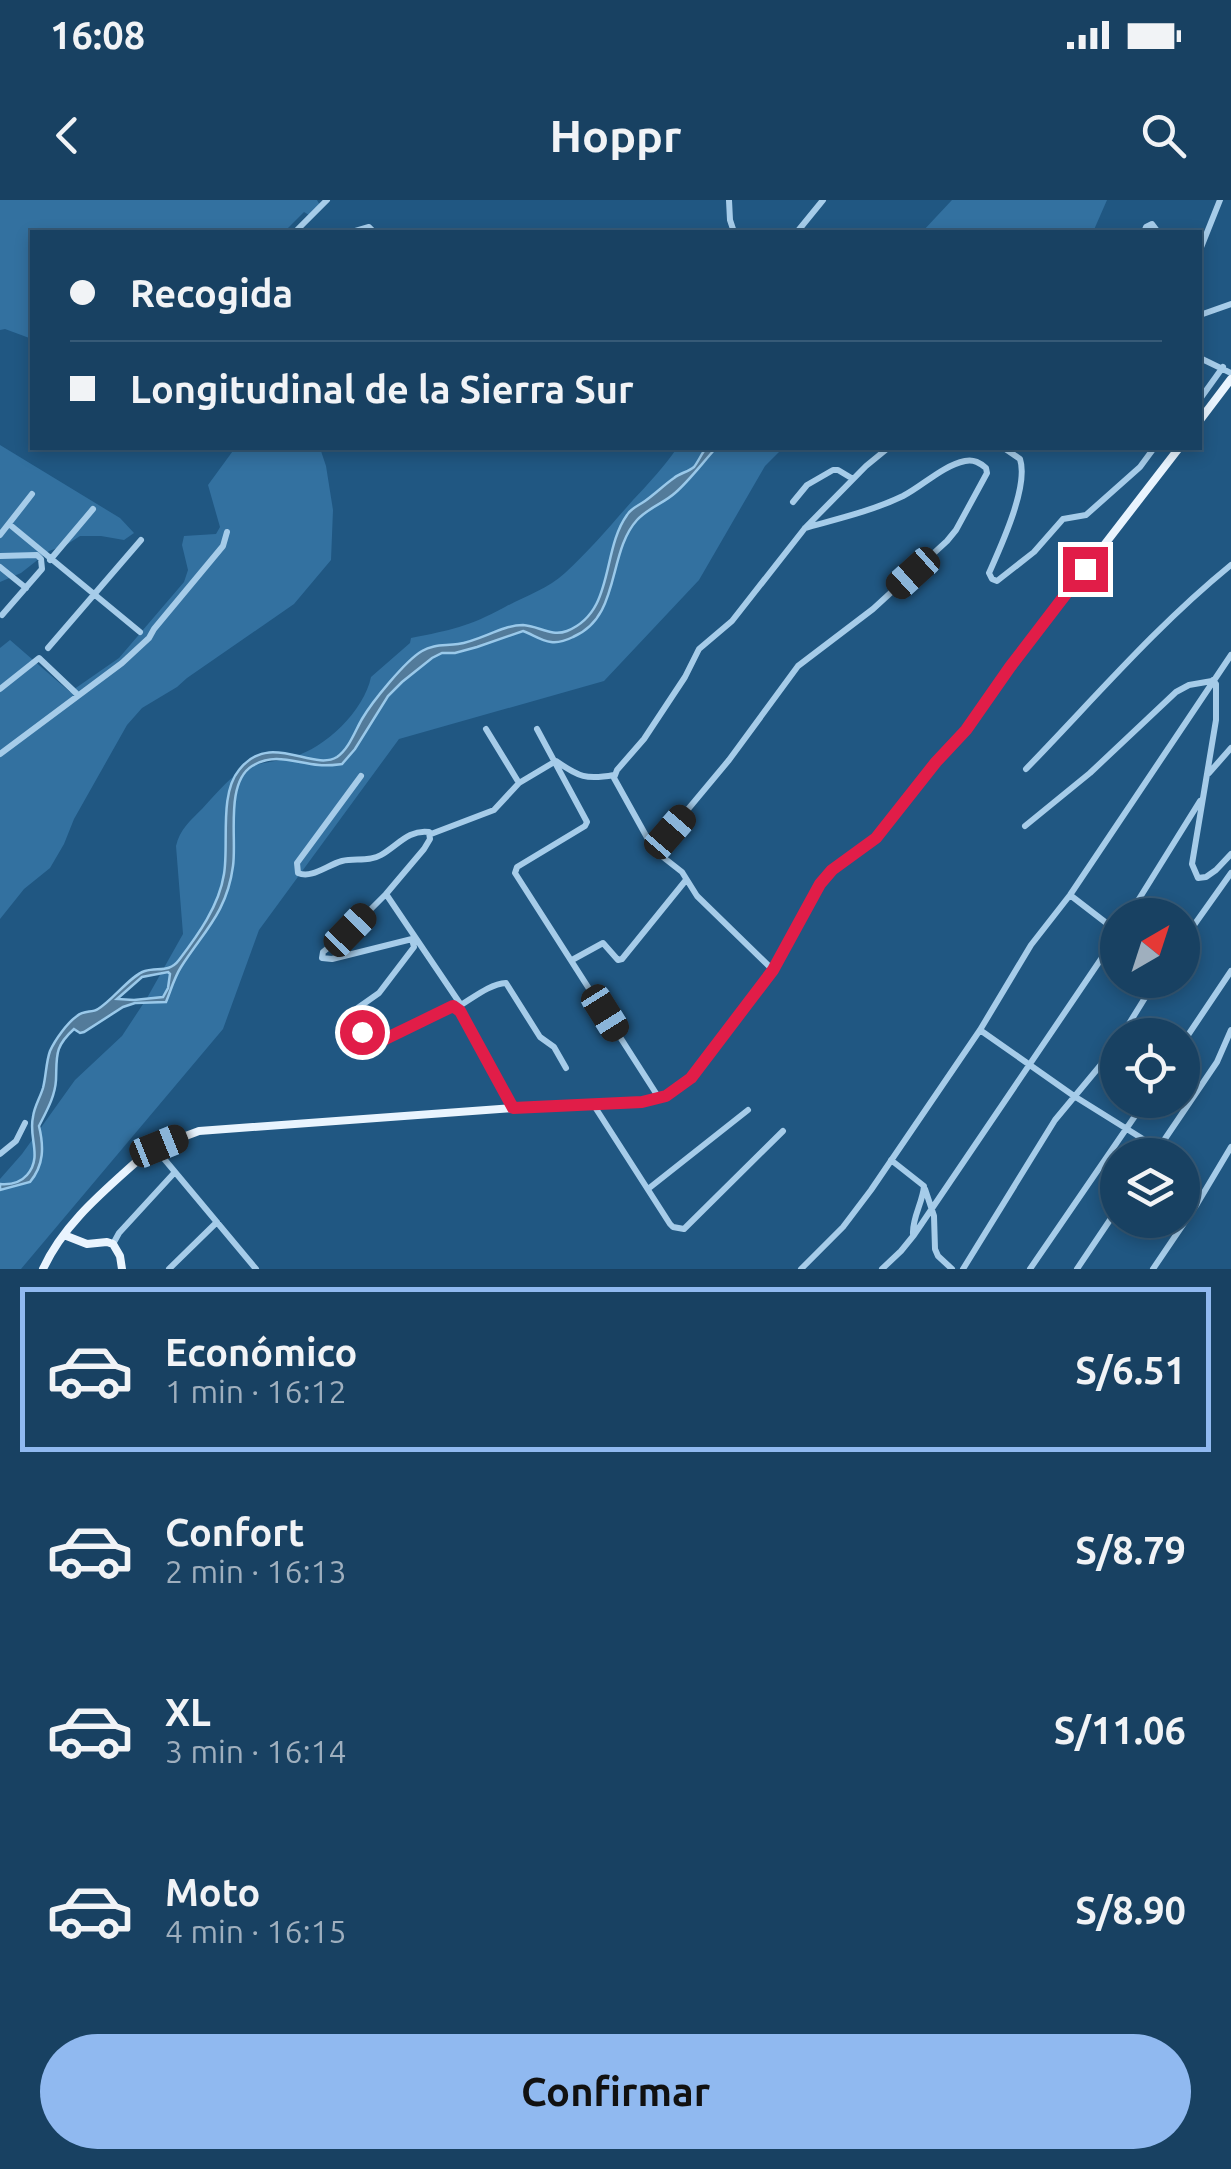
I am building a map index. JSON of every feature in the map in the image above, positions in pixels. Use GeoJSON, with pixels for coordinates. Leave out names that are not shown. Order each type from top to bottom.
{"type":"FeatureCollection","features":[{"type":"Feature","properties":{"kind":"main road"},"geometry":{"type":"LineString","coordinates":[[1202,417],[1231,376]]}},
{"type":"Feature","properties":{"kind":"main road"},"geometry":{"type":"LineString","coordinates":[[44,1269],[51,1252],[88,1208],[146,1154],[179,1138],[211,1129],[642,1102],[666,1096],[691,1078],[773,970],[820,884],[832,870],[876,838],[966,730],[1177,450]]}},
{"type":"Feature","properties":{"kind":"main road"},"geometry":{"type":"LineString","coordinates":[[64,1235],[87,1244],[113,1244],[118,1248],[122,1269]]}},
{"type":"Feature","properties":{"kind":"street"},"geometry":{"type":"LineString","coordinates":[[297,230],[327,200]]}},
{"type":"Feature","properties":{"kind":"street"},"geometry":{"type":"LineString","coordinates":[[729,200],[733,230]]}},
{"type":"Feature","properties":{"kind":"street"},"geometry":{"type":"LineString","coordinates":[[799,230],[823,200]]}},
{"type":"Feature","properties":{"kind":"street"},"geometry":{"type":"LineString","coordinates":[[1202,245],[1220,200]]}},
{"type":"Feature","properties":{"kind":"street"},"geometry":{"type":"LineString","coordinates":[[1202,314],[1231,304]]}},
{"type":"Feature","properties":{"kind":"street"},"geometry":{"type":"LineString","coordinates":[[1202,359],[1231,376]]}},
{"type":"Feature","properties":{"kind":"street"},"geometry":{"type":"LineString","coordinates":[[1202,396],[1223,368]]}},
{"type":"Feature","properties":{"kind":"street"},"geometry":{"type":"LineString","coordinates":[[556,761],[578,776],[591,779],[614,775],[644,740],[699,649],[732,621],[804,528],[886,450]]}},
{"type":"Feature","properties":{"kind":"street"},"geometry":{"type":"LineString","coordinates":[[1007,450],[1020,460],[1023,480],[989,574],[992,580],[1034,552],[1064,519],[1086,515],[1140,467],[1153,450]]}},
{"type":"Feature","properties":{"kind":"street"},"geometry":{"type":"LineString","coordinates":[[654,850],[730,760],[798,666],[873,609],[947,541],[978,490],[986,468],[976,461],[964,461],[894,500],[804,528]]}},
{"type":"Feature","properties":{"kind":"street"},"geometry":{"type":"LineString","coordinates":[[793,502],[808,485],[834,470],[852,480]]}},
{"type":"Feature","properties":{"kind":"street"},"geometry":{"type":"LineString","coordinates":[[0,535],[32,494]]}},
{"type":"Feature","properties":{"kind":"street"},"geometry":{"type":"LineString","coordinates":[[2,615],[93,509]]}},
{"type":"Feature","properties":{"kind":"street"},"geometry":{"type":"LineString","coordinates":[[9,524],[140,632]]}},
{"type":"Feature","properties":{"kind":"street"},"geometry":{"type":"LineString","coordinates":[[0,754],[122,663],[149,638],[224,546],[228,532]]}},
{"type":"Feature","properties":{"kind":"street"},"geometry":{"type":"LineString","coordinates":[[48,648],[141,540]]}},
{"type":"Feature","properties":{"kind":"street"},"geometry":{"type":"LineString","coordinates":[[0,556],[37,555],[42,568]]}},
{"type":"Feature","properties":{"kind":"street"},"geometry":{"type":"LineString","coordinates":[[1026,769],[1101,687],[1231,565]]}},
{"type":"Feature","properties":{"kind":"street"},"geometry":{"type":"LineString","coordinates":[[0,567],[26,588]]}},
{"type":"Feature","properties":{"kind":"street"},"geometry":{"type":"LineString","coordinates":[[801,1269],[843,1228],[891,1160],[980,1030],[1031,945],[1070,895],[1231,656]]}},
{"type":"Feature","properties":{"kind":"street"},"geometry":{"type":"LineString","coordinates":[[0,689],[39,658],[78,695]]}},
{"type":"Feature","properties":{"kind":"street"},"geometry":{"type":"LineString","coordinates":[[1213,680],[1216,720],[1201,800],[1194,872],[1198,878],[1206,877],[1231,854]]}},
{"type":"Feature","properties":{"kind":"street"},"geometry":{"type":"LineString","coordinates":[[1025,826],[1100,764],[1176,692],[1213,680]]}},
{"type":"Feature","properties":{"kind":"street"},"geometry":{"type":"LineString","coordinates":[[486,729],[519,783]]}},
{"type":"Feature","properties":{"kind":"street"},"geometry":{"type":"LineString","coordinates":[[537,730],[587,822],[515,870],[659,1098]]}},
{"type":"Feature","properties":{"kind":"street"},"geometry":{"type":"LineString","coordinates":[[1208,774],[1231,748]]}},
{"type":"Feature","properties":{"kind":"street"},"geometry":{"type":"LineString","coordinates":[[556,761],[519,783],[494,810],[431,834],[424,849],[386,894],[322,958],[332,959],[412,939],[414,947],[393,977],[379,994],[352,1012],[353,1022],[373,1042],[506,983],[540,1038],[554,1047],[566,1068]]}},
{"type":"Feature","properties":{"kind":"street"},"geometry":{"type":"LineString","coordinates":[[614,775],[654,850],[677,867],[697,896],[773,970]]}},
{"type":"Feature","properties":{"kind":"street"},"geometry":{"type":"LineString","coordinates":[[360,776],[297,863],[298,873],[308,876],[337,862],[377,857],[411,835],[425,830],[431,834]]}},
{"type":"Feature","properties":{"kind":"street"},"geometry":{"type":"LineString","coordinates":[[1140,898],[1201,800]]}},
{"type":"Feature","properties":{"kind":"street"},"geometry":{"type":"LineString","coordinates":[[1200,917],[1231,873]]}},
{"type":"Feature","properties":{"kind":"street"},"geometry":{"type":"LineString","coordinates":[[571,960],[603,943],[620,960],[686,880]]}},
{"type":"Feature","properties":{"kind":"street"},"geometry":{"type":"LineString","coordinates":[[386,894],[458,1007],[513,1108]]}},
{"type":"Feature","properties":{"kind":"street"},"geometry":{"type":"LineString","coordinates":[[1070,895],[1100,919]]}},
{"type":"Feature","properties":{"kind":"street"},"geometry":{"type":"LineString","coordinates":[[882,1269],[914,1235],[1100,959]]}},
{"type":"Feature","properties":{"kind":"street"},"geometry":{"type":"LineString","coordinates":[[1199,1018],[1231,971]]}},
{"type":"Feature","properties":{"kind":"street"},"geometry":{"type":"LineString","coordinates":[[980,1030],[1137,1138]]}},
{"type":"Feature","properties":{"kind":"street"},"geometry":{"type":"LineString","coordinates":[[1222,1053],[1231,1030]]}},
{"type":"Feature","properties":{"kind":"street"},"geometry":{"type":"LineString","coordinates":[[1165,1138],[1231,1042]]}},
{"type":"Feature","properties":{"kind":"street"},"geometry":{"type":"LineString","coordinates":[[963,1269],[1056,1120],[1100,1066]]}},
{"type":"Feature","properties":{"kind":"street"},"geometry":{"type":"LineString","coordinates":[[593,1104],[670,1224],[684,1229],[783,1131]]}},
{"type":"Feature","properties":{"kind":"street"},"geometry":{"type":"LineString","coordinates":[[648,1188],[748,1110]]}},
{"type":"Feature","properties":{"kind":"street"},"geometry":{"type":"LineString","coordinates":[[1030,1269],[1134,1118]]}},
{"type":"Feature","properties":{"kind":"street"},"geometry":{"type":"LineString","coordinates":[[0,1154],[11,1147],[26,1124]]}},
{"type":"Feature","properties":{"kind":"street"},"geometry":{"type":"LineString","coordinates":[[1153,1269],[1231,1147]]}},
{"type":"Feature","properties":{"kind":"street"},"geometry":{"type":"LineString","coordinates":[[154,1148],[256,1269]]}},
{"type":"Feature","properties":{"kind":"street"},"geometry":{"type":"LineString","coordinates":[[891,1160],[924,1186],[934,1216],[935,1248],[952,1269]]}},
{"type":"Feature","properties":{"kind":"street"},"geometry":{"type":"LineString","coordinates":[[113,1244],[118,1233],[175,1172]]}},
{"type":"Feature","properties":{"kind":"street"},"geometry":{"type":"LineString","coordinates":[[914,1235],[912,1229],[924,1186]]}},
{"type":"Feature","properties":{"kind":"street"},"geometry":{"type":"LineString","coordinates":[[169,1269],[217,1222]]}},
{"type":"Feature","properties":{"kind":"street"},"geometry":{"type":"LineString","coordinates":[[1067,1269],[1078,1265],[1100,1234]]}},
{"type":"Feature","properties":{"kind":"shaded area"},"geometry":{"type":"Polygon","coordinates":[[[0,200],[317,200],[321,207],[309,215],[304,212],[286,230],[30,230],[30,338],[0,330],[0,200]]]}},
{"type":"Feature","properties":{"kind":"shaded area"},"geometry":{"type":"Polygon","coordinates":[[[952,200],[1107,200],[1094,230],[924,230],[952,200]]]}},
{"type":"Feature","properties":{"kind":"shaded area"},"geometry":{"type":"Polygon","coordinates":[[[0,445],[120,518],[134,533],[124,540],[80,536],[0,582],[0,445]]]}},
{"type":"Feature","properties":{"kind":"shaded area"},"geometry":{"type":"Polygon","coordinates":[[[234,450],[321,450],[333,510],[331,560],[294,604],[142,708],[127,725],[50,868],[24,889],[0,919],[0,648],[10,640],[70,692],[119,658],[184,582],[188,570],[182,545],[184,536],[216,534],[220,527],[208,485],[234,450]]]}},
{"type":"Feature","properties":{"kind":"shaded area"},"geometry":{"type":"Polygon","coordinates":[[[675,450],[781,450],[765,466],[699,580],[604,681],[399,739],[259,930],[223,1029],[21,1269],[0,1269],[0,1179],[75,1080],[122,1036],[183,934],[176,846],[186,826],[241,771],[287,759],[330,737],[352,715],[371,677],[411,638],[480,619],[558,579],[675,450]]]}},
{"type":"Feature","properties":{"kind":"shaded area"},"geometry":{"type":"Polygon","coordinates":[[[705,450],[714,450],[681,488],[637,520],[621,549],[606,600],[588,628],[559,642],[523,631],[455,653],[442,653],[388,696],[342,764],[269,760],[252,766],[244,774],[235,798],[233,866],[226,896],[179,971],[166,1002],[123,1007],[84,1032],[74,1029],[68,1035],[58,1052],[54,1092],[39,1126],[42,1148],[38,1169],[30,1182],[0,1190],[0,1184],[18,1182],[32,1168],[34,1113],[50,1051],[62,1032],[80,1014],[96,1010],[140,973],[175,964],[207,920],[224,874],[229,792],[239,770],[264,753],[316,760],[337,757],[381,693],[407,663],[426,649],[466,642],[515,626],[561,633],[582,622],[600,595],[613,546],[629,513],[676,476],[694,467],[705,450]],[[168,972],[142,977],[117,999],[163,997],[168,988],[168,972]]]}},
{"type":"Feature","properties":{"kind":"route"},"geometry":{"type":"LineString","coordinates":[[362,1032],[373,1042],[381,1041],[453,1006],[460,1011],[513,1108],[642,1102],[666,1096],[691,1078],[773,970],[820,884],[832,870],[876,838],[966,730],[1085,569]]}}]}
